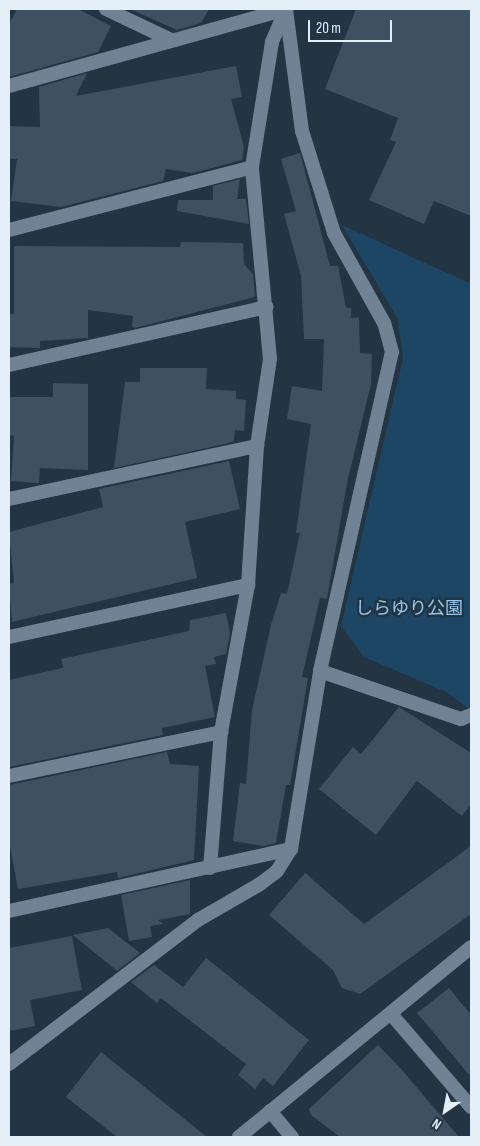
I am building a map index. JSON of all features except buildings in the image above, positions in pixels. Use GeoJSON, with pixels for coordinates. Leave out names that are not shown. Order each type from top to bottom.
{"type":"FeatureCollection","features":[{"type":"Feature","properties":{"kind":"street"},"geometry":{"type":"LineString","coordinates":[[106,9],[169,39]]}},
{"type":"Feature","properties":{"kind":"street"},"geometry":{"type":"LineString","coordinates":[[9,86],[169,39],[286,9]]}},
{"type":"Feature","properties":{"kind":"street"},"geometry":{"type":"LineString","coordinates":[[210,868],[221,732],[248,585],[257,446],[270,359],[267,307],[252,167],[272,42],[286,9]]}},
{"type":"Feature","properties":{"kind":"street"},"geometry":{"type":"LineString","coordinates":[[9,1064],[198,920],[260,884],[278,871],[291,849],[320,671],[392,352],[384,323],[334,233],[302,131],[286,9]]}},
{"type":"Feature","properties":{"kind":"street"},"geometry":{"type":"LineString","coordinates":[[9,230],[252,167]]}},
{"type":"Feature","properties":{"kind":"street"},"geometry":{"type":"LineString","coordinates":[[9,366],[267,307]]}},
{"type":"Feature","properties":{"kind":"street"},"geometry":{"type":"LineString","coordinates":[[9,499],[257,446]]}},
{"type":"Feature","properties":{"kind":"street"},"geometry":{"type":"LineString","coordinates":[[9,637],[248,585]]}},
{"type":"Feature","properties":{"kind":"street"},"geometry":{"type":"LineString","coordinates":[[320,671],[468,720]]}},
{"type":"Feature","properties":{"kind":"street"},"geometry":{"type":"LineString","coordinates":[[9,776],[221,732]]}},
{"type":"Feature","properties":{"kind":"street"},"geometry":{"type":"LineString","coordinates":[[9,911],[291,849]]}},
{"type":"Feature","properties":{"kind":"street"},"geometry":{"type":"LineString","coordinates":[[239,1137],[471,947]]}},
{"type":"Feature","properties":{"kind":"street"},"geometry":{"type":"LineString","coordinates":[[391,1014],[471,1107]]}},
{"type":"Feature","properties":{"kind":"street"},"geometry":{"type":"LineString","coordinates":[[270,1111],[292,1137]]}},
{"type":"Feature","properties":{"kind":"green space","name":"しらゆり公園"},"geometry":{"type":"Polygon","coordinates":[[[342,225],[471,284],[471,710],[446,692],[364,657],[341,626],[403,358],[398,319],[342,225]]]}}]}
